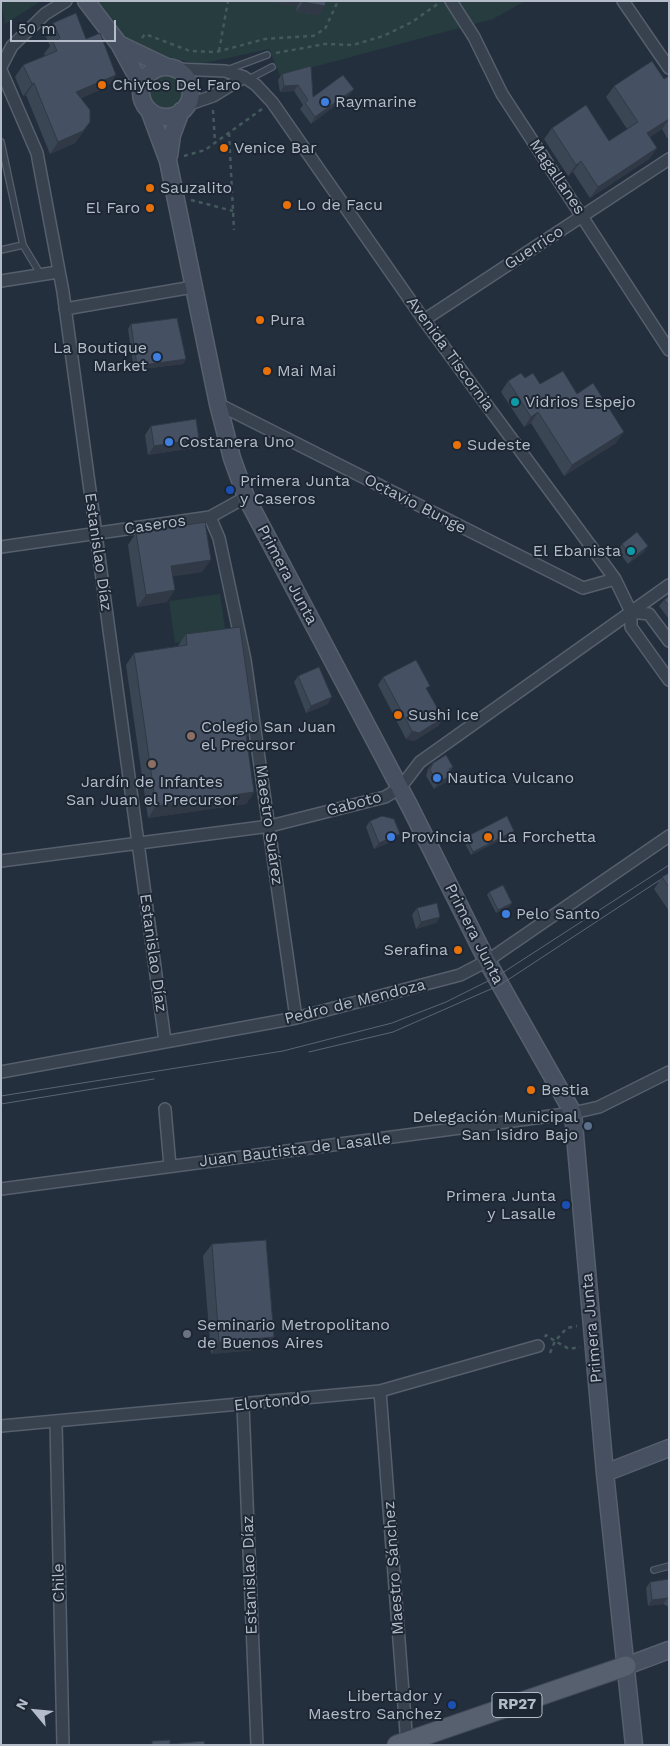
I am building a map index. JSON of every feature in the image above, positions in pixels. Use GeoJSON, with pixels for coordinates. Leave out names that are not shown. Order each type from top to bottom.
{"type":"FeatureCollection","features":[{"type":"Feature","properties":{"kind":"main road","name":"RP27"},"geometry":{"type":"LineString","coordinates":[[403,1744],[626,1666]]}},
{"type":"Feature","properties":{"kind":"street"},"geometry":{"type":"LineString","coordinates":[[1,69],[12,46],[45,14],[66,1]]}},
{"type":"Feature","properties":{"kind":"street"},"geometry":{"type":"LineString","coordinates":[[86,1],[124,46],[142,86]]}},
{"type":"Feature","properties":{"kind":"street","name":"Magallanes"},"geometry":{"type":"LineString","coordinates":[[451,1],[474,38],[502,94],[669,350]]}},
{"type":"Feature","properties":{"kind":"street"},"geometry":{"type":"LineString","coordinates":[[623,1],[669,68]]}},
{"type":"Feature","properties":{"kind":"street"},"geometry":{"type":"LineString","coordinates":[[124,46],[172,68],[188,80],[190,97],[184,108]]}},
{"type":"Feature","properties":{"kind":"street"},"geometry":{"type":"LineString","coordinates":[[172,68],[225,71],[247,78],[213,96],[165,116],[149,110],[141,95],[142,86],[151,72],[172,68]]}},
{"type":"Feature","properties":{"kind":"street","name":"Estanislao Díaz"},"geometry":{"type":"LineString","coordinates":[[1,69],[37,153],[65,309],[166,1041]]}},
{"type":"Feature","properties":{"kind":"street","name":"Avenida Tiscornia"},"geometry":{"type":"LineString","coordinates":[[247,78],[270,99],[424,320],[615,579],[632,612],[631,627],[669,680]]}},
{"type":"Feature","properties":{"kind":"street","name":"Primera Junta"},"geometry":{"type":"LineString","coordinates":[[168,161],[172,135],[184,108]]}},
{"type":"Feature","properties":{"kind":"street","name":"Primera Junta"},"geometry":{"type":"LineString","coordinates":[[149,110],[168,161],[218,404],[232,458],[246,497],[400,788],[487,962],[573,1113],[605,1473],[634,1745]]}},
{"type":"Feature","properties":{"kind":"street","name":"Guerrico"},"geometry":{"type":"LineString","coordinates":[[424,320],[669,160]]}},
{"type":"Feature","properties":{"kind":"street"},"geometry":{"type":"LineString","coordinates":[[1,281],[58,272]]}},
{"type":"Feature","properties":{"kind":"street"},"geometry":{"type":"LineString","coordinates":[[65,309],[193,287]]}},
{"type":"Feature","properties":{"kind":"street","name":"Octavio Bunge"},"geometry":{"type":"LineString","coordinates":[[218,404],[583,588],[615,579]]}},
{"type":"Feature","properties":{"kind":"street","name":"Caseros"},"geometry":{"type":"LineString","coordinates":[[1,547],[210,517],[246,497]]}},
{"type":"Feature","properties":{"kind":"street","name":"Maestro Suárez"},"geometry":{"type":"LineString","coordinates":[[210,517],[219,538],[245,660],[296,1018]]}},
{"type":"Feature","properties":{"kind":"street","name":"Gaboto"},"geometry":{"type":"LineString","coordinates":[[1,861],[270,826],[385,797],[400,788],[420,762],[669,585]]}},
{"type":"Feature","properties":{"kind":"street"},"geometry":{"type":"LineString","coordinates":[[632,612],[649,614],[669,641]]}},
{"type":"Feature","properties":{"kind":"street","name":"Pedro de Mendoza"},"geometry":{"type":"LineString","coordinates":[[1,1072],[296,1018],[460,975],[487,962],[669,836]]}},
{"type":"Feature","properties":{"kind":"street","name":"Juan Bautista de Lasalle"},"geometry":{"type":"LineString","coordinates":[[1,1189],[573,1113],[599,1107],[668,1073]]}},
{"type":"Feature","properties":{"kind":"street"},"geometry":{"type":"LineString","coordinates":[[165,1109],[170,1166]]}},
{"type":"Feature","properties":{"kind":"street","name":"Elortondo"},"geometry":{"type":"LineString","coordinates":[[1,1426],[380,1391],[538,1346]]}},
{"type":"Feature","properties":{"kind":"street","name":"Maestro Sánchez"},"geometry":{"type":"LineString","coordinates":[[380,1391],[403,1744]]}},
{"type":"Feature","properties":{"kind":"street","name":"Estanislao Díaz"},"geometry":{"type":"LineString","coordinates":[[243,1405],[257,1745]]}},
{"type":"Feature","properties":{"kind":"street","name":"Chile"},"geometry":{"type":"LineString","coordinates":[[56,1422],[63,1745]]}},
{"type":"Feature","properties":{"kind":"street"},"geometry":{"type":"LineString","coordinates":[[605,1473],[669,1448]]}},
{"type":"Feature","properties":{"kind":"street","name":"RP27"},"geometry":{"type":"LineString","coordinates":[[626,1666],[669,1650]]}},
{"type":"Feature","properties":{"kind":"lane"},"geometry":{"type":"LineString","coordinates":[[225,71],[267,54]]}},
{"type":"Feature","properties":{"kind":"lane"},"geometry":{"type":"LineString","coordinates":[[247,78],[272,67]]}},
{"type":"Feature","properties":{"kind":"lane"},"geometry":{"type":"LineString","coordinates":[[1,142],[24,245],[41,276]]}},
{"type":"Feature","properties":{"kind":"lane"},"geometry":{"type":"LineString","coordinates":[[1,250],[24,245]]}},
{"type":"Feature","properties":{"kind":"lane"},"geometry":{"type":"LineString","coordinates":[[654,1570],[669,1566]]}},
{"type":"Feature","properties":{"kind":"path"},"geometry":{"type":"LineString","coordinates":[[219,52],[228,1]]}},
{"type":"Feature","properties":{"kind":"path"},"geometry":{"type":"LineString","coordinates":[[124,46],[145,34],[190,51],[219,52],[265,40],[313,36],[325,29],[338,1]]}},
{"type":"Feature","properties":{"kind":"path"},"geometry":{"type":"LineString","coordinates":[[267,54],[325,44],[353,45],[383,36],[412,22],[443,1]]}},
{"type":"Feature","properties":{"kind":"path"},"geometry":{"type":"LineString","coordinates":[[213,96],[214,143]]}},
{"type":"Feature","properties":{"kind":"path"},"geometry":{"type":"LineString","coordinates":[[168,161],[205,150],[270,99]]}},
{"type":"Feature","properties":{"kind":"path"},"geometry":{"type":"LineString","coordinates":[[228,133],[234,230]]}},
{"type":"Feature","properties":{"kind":"path"},"geometry":{"type":"LineString","coordinates":[[174,192],[231,185]]}},
{"type":"Feature","properties":{"kind":"path"},"geometry":{"type":"LineString","coordinates":[[174,192],[233,211]]}},
{"type":"Feature","properties":{"kind":"path"},"geometry":{"type":"LineString","coordinates":[[550,1353],[556,1341],[567,1328]]}},
{"type":"Feature","properties":{"kind":"path"},"geometry":{"type":"LineString","coordinates":[[546,1335],[569,1349]]}},
{"type":"Feature","properties":{"kind":"green space"},"geometry":{"type":"Polygon","coordinates":[[[1,1],[41,1],[5,24],[1,1]]]}},
{"type":"Feature","properties":{"kind":"green space"},"geometry":{"type":"Polygon","coordinates":[[[98,1],[525,1],[493,19],[280,76],[269,49],[200,64],[169,58],[125,37],[112,23],[98,1]]]}},
{"type":"Feature","properties":{"kind":"green space"},"geometry":{"type":"Polygon","coordinates":[[[166,74],[173,75],[178,79],[182,84],[182,98],[178,103],[173,107],[166,108],[159,107],[154,103],[150,98],[149,91],[150,84],[154,79],[159,75],[166,74]]]}},
{"type":"Feature","properties":{"kind":"green space"},"geometry":{"type":"Polygon","coordinates":[[[220,594],[226,636],[175,643],[169,601],[220,594]]]}},
{"type":"Feature","properties":{"kind":"building"},"geometry":{"type":"Polygon","coordinates":[[[303,1],[326,1],[325,6],[303,1]]]}},
{"type":"Feature","properties":{"kind":"building"},"geometry":{"type":"Polygon","coordinates":[[[76,13],[86,39],[100,33],[116,75],[76,92],[90,110],[90,122],[83,131],[58,142],[34,83],[32,84],[23,65],[57,51],[53,42],[60,38],[53,23],[76,13]]]}},
{"type":"Feature","properties":{"kind":"building"},"geometry":{"type":"Polygon","coordinates":[[[652,61],[664,79],[669,76],[669,119],[647,133],[657,148],[598,187],[581,161],[576,165],[552,128],[586,105],[609,141],[638,122],[614,86],[652,61]]]}},
{"type":"Feature","properties":{"kind":"building"},"geometry":{"type":"Polygon","coordinates":[[[311,66],[313,97],[343,75],[354,89],[315,117],[305,103],[308,100],[298,85],[284,86],[282,74],[311,66]]]}},
{"type":"Feature","properties":{"kind":"building"},"geometry":{"type":"Polygon","coordinates":[[[177,318],[186,359],[137,366],[131,324],[177,318]]]}},
{"type":"Feature","properties":{"kind":"building"},"geometry":{"type":"Polygon","coordinates":[[[563,371],[577,394],[593,383],[624,432],[572,465],[538,412],[531,417],[508,381],[521,373],[525,378],[533,373],[540,384],[563,371]]]}},
{"type":"Feature","properties":{"kind":"building"},"geometry":{"type":"Polygon","coordinates":[[[196,419],[199,439],[154,446],[151,426],[196,419]]]}},
{"type":"Feature","properties":{"kind":"building"},"geometry":{"type":"Polygon","coordinates":[[[205,522],[211,560],[171,566],[175,590],[146,595],[136,533],[205,522]]]}},
{"type":"Feature","properties":{"kind":"building"},"geometry":{"type":"Polygon","coordinates":[[[637,532],[648,546],[633,558],[622,544],[637,532]]]}},
{"type":"Feature","properties":{"kind":"building"},"geometry":{"type":"Polygon","coordinates":[[[669,596],[669,606],[664,600],[669,596]]]}},
{"type":"Feature","properties":{"kind":"building"},"geometry":{"type":"Polygon","coordinates":[[[240,627],[254,726],[245,728],[254,792],[156,806],[134,653],[187,645],[186,634],[240,627]]]}},
{"type":"Feature","properties":{"kind":"building"},"geometry":{"type":"Polygon","coordinates":[[[416,660],[430,686],[426,688],[443,718],[419,733],[412,731],[383,677],[416,660]]]}},
{"type":"Feature","properties":{"kind":"building"},"geometry":{"type":"Polygon","coordinates":[[[319,667],[332,697],[311,706],[298,676],[319,667]]]}},
{"type":"Feature","properties":{"kind":"building"},"geometry":{"type":"Polygon","coordinates":[[[446,755],[453,767],[449,769],[452,775],[438,783],[430,770],[433,763],[446,755]]]}},
{"type":"Feature","properties":{"kind":"building"},"geometry":{"type":"Polygon","coordinates":[[[382,816],[394,819],[400,834],[379,843],[370,821],[382,816]]]}},
{"type":"Feature","properties":{"kind":"building","name":"La Forchetta"},"geometry":{"type":"Polygon","coordinates":[[[507,816],[514,831],[473,852],[466,837],[507,816]]]}},
{"type":"Feature","properties":{"kind":"building"},"geometry":{"type":"Polygon","coordinates":[[[669,873],[669,887],[662,877],[669,873]]]}},
{"type":"Feature","properties":{"kind":"building"},"geometry":{"type":"Polygon","coordinates":[[[503,885],[512,903],[498,910],[489,892],[503,885]]]}},
{"type":"Feature","properties":{"kind":"building"},"geometry":{"type":"Polygon","coordinates":[[[437,903],[440,917],[421,922],[417,908],[437,903]]]}},
{"type":"Feature","properties":{"kind":"building"},"geometry":{"type":"Polygon","coordinates":[[[266,1240],[274,1337],[219,1342],[212,1244],[266,1240]]]}},
{"type":"Feature","properties":{"kind":"building"},"geometry":{"type":"Polygon","coordinates":[[[669,1579],[669,1598],[652,1600],[650,1582],[669,1579]]]}},
{"type":"Feature","properties":{"kind":"building"},"geometry":{"type":"Polygon","coordinates":[[[170,1740],[170,1744],[204,1741],[205,1745],[152,1745],[152,1741],[170,1740]]]}},
{"type":"Feature","properties":{"kind":"tram line"},"geometry":{"type":"LineString","coordinates":[[1,1096],[283,1051],[392,1023],[446,1002],[496,977],[669,865]]}},
{"type":"Feature","properties":{"kind":"tram line"},"geometry":{"type":"LineString","coordinates":[[309,1052],[393,1032],[500,985],[669,874]]}},
{"type":"Feature","properties":{"kind":"tram line"},"geometry":{"type":"LineString","coordinates":[[1,1104],[154,1079]]}},
{"type":"Feature","properties":{"kind":"place","name":"Chiytos Del Faro"},"geometry":{"type":"Point","coordinates":[102,85]}},
{"type":"Feature","properties":{"kind":"place","name":"Raymarine"},"geometry":{"type":"Point","coordinates":[325,102]}},
{"type":"Feature","properties":{"kind":"place","name":"Venice Bar"},"geometry":{"type":"Point","coordinates":[224,148]}},
{"type":"Feature","properties":{"kind":"place","name":"Sauzalito"},"geometry":{"type":"Point","coordinates":[150,188]}},
{"type":"Feature","properties":{"kind":"place","name":"Lo de Facu"},"geometry":{"type":"Point","coordinates":[287,205]}},
{"type":"Feature","properties":{"kind":"place","name":"El Faro"},"geometry":{"type":"Point","coordinates":[150,208]}},
{"type":"Feature","properties":{"kind":"place","name":"Pura"},"geometry":{"type":"Point","coordinates":[260,320]}},
{"type":"Feature","properties":{"kind":"place","name":"La Boutique Market"},"geometry":{"type":"Point","coordinates":[157,357]}},
{"type":"Feature","properties":{"kind":"place","name":"Mai Mai"},"geometry":{"type":"Point","coordinates":[267,371]}},
{"type":"Feature","properties":{"kind":"place","name":"Vidrios Espejo"},"geometry":{"type":"Point","coordinates":[515,402]}},
{"type":"Feature","properties":{"kind":"place","name":"Costanera Uno"},"geometry":{"type":"Point","coordinates":[169,442]}},
{"type":"Feature","properties":{"kind":"place","name":"Sudeste"},"geometry":{"type":"Point","coordinates":[457,445]}},
{"type":"Feature","properties":{"kind":"place","name":"Primera Junta y Caseros"},"geometry":{"type":"Point","coordinates":[230,490]}},
{"type":"Feature","properties":{"kind":"place","name":"El Ebanista"},"geometry":{"type":"Point","coordinates":[631,551]}},
{"type":"Feature","properties":{"kind":"place","name":"Sushi Ice"},"geometry":{"type":"Point","coordinates":[398,715]}},
{"type":"Feature","properties":{"kind":"place","name":"Colegio San Juan el Precursor"},"geometry":{"type":"Point","coordinates":[191,736]}},
{"type":"Feature","properties":{"kind":"place","name":"Jardín de Infantes San Juan el Precursor"},"geometry":{"type":"Point","coordinates":[152,764]}},
{"type":"Feature","properties":{"kind":"place","name":"Nautica Vulcano"},"geometry":{"type":"Point","coordinates":[437,778]}},
{"type":"Feature","properties":{"kind":"place","name":"Provincia"},"geometry":{"type":"Point","coordinates":[391,837]}},
{"type":"Feature","properties":{"kind":"place","name":"La Forchetta"},"geometry":{"type":"Point","coordinates":[488,837]}},
{"type":"Feature","properties":{"kind":"place","name":"Pelo Santo"},"geometry":{"type":"Point","coordinates":[506,914]}},
{"type":"Feature","properties":{"kind":"place","name":"Serafina"},"geometry":{"type":"Point","coordinates":[458,950]}},
{"type":"Feature","properties":{"kind":"place","name":"Bestia"},"geometry":{"type":"Point","coordinates":[531,1090]}},
{"type":"Feature","properties":{"kind":"place","name":"Delegación Municipal San Isidro Bajo"},"geometry":{"type":"Point","coordinates":[588,1126]}},
{"type":"Feature","properties":{"kind":"place","name":"Primera Junta y Lasalle"},"geometry":{"type":"Point","coordinates":[566,1205]}},
{"type":"Feature","properties":{"kind":"place","name":"Seminario Metropolitano de Buenos Aires"},"geometry":{"type":"Point","coordinates":[187,1334]}},
{"type":"Feature","properties":{"kind":"place","name":"Libertador y Maestro Sanchez"},"geometry":{"type":"Point","coordinates":[452,1705]}}]}
